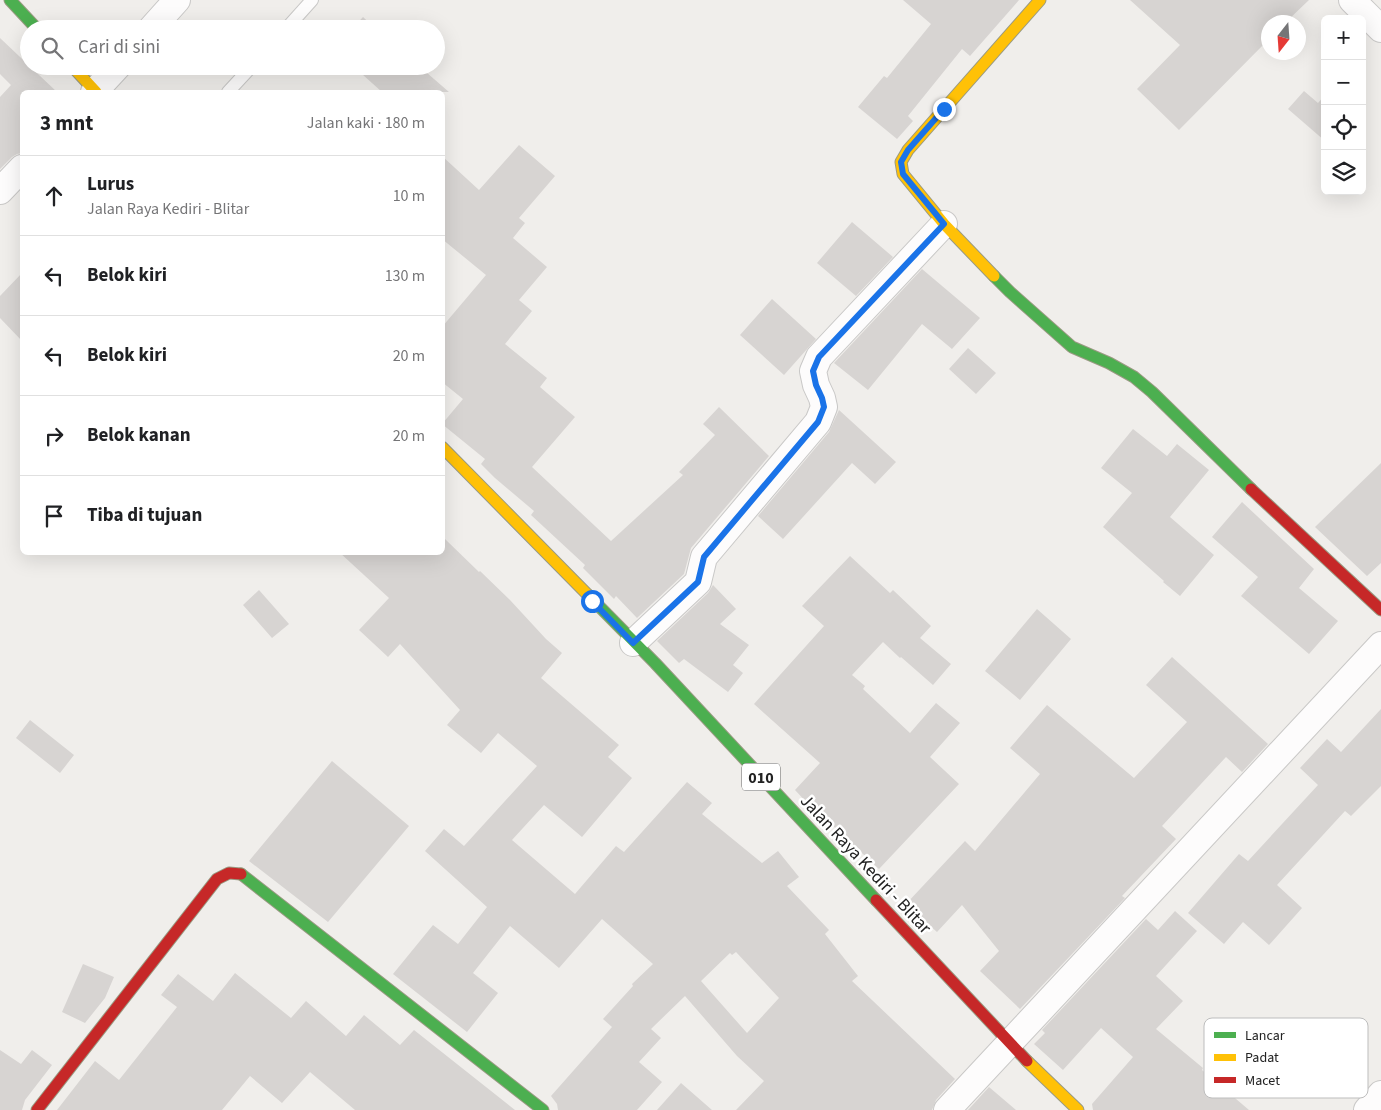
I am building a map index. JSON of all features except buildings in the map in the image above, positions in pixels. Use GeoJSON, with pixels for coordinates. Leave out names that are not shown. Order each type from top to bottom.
{"type":"FeatureCollection","features":[{"type":"Feature","properties":{"kind":"street"},"geometry":{"type":"LineString","coordinates":[[10,0],[29,20]]}},
{"type":"Feature","properties":{"kind":"street"},"geometry":{"type":"LineString","coordinates":[[160,20],[177,0]]}},
{"type":"Feature","properties":{"kind":"street"},"geometry":{"type":"LineString","coordinates":[[1040,0],[908,150],[901,162],[903,174],[944,224],[1010,292],[1072,347],[1108,363],[1152,392],[1381,610]]}},
{"type":"Feature","properties":{"kind":"street"},"geometry":{"type":"LineString","coordinates":[[1352,0],[1381,29]]}},
{"type":"Feature","properties":{"kind":"street"},"geometry":{"type":"LineString","coordinates":[[80,75],[93,90]]}},
{"type":"Feature","properties":{"kind":"street"},"geometry":{"type":"LineString","coordinates":[[97,90],[110,75]]}},
{"type":"Feature","properties":{"kind":"street"},"geometry":{"type":"LineString","coordinates":[[0,192],[20,170]]}},
{"type":"Feature","properties":{"kind":"street"},"geometry":{"type":"LineString","coordinates":[[633,643],[698,582],[704,557],[818,422],[824,407],[813,371],[819,357],[944,224]]}},
{"type":"Feature","properties":{"kind":"street","name":"Jalan Raya Kediri - Blitar"},"geometry":{"type":"LineString","coordinates":[[445,450],[633,643],[655,663],[1010,1044],[1078,1110]]}},
{"type":"Feature","properties":{"kind":"street"},"geometry":{"type":"LineString","coordinates":[[947,1110],[1381,645]]}},
{"type":"Feature","properties":{"kind":"street"},"geometry":{"type":"LineString","coordinates":[[37,1110],[217,879],[223,874],[233,871],[243,874],[543,1110]]}},
{"type":"Feature","properties":{"kind":"street"},"geometry":{"type":"LineString","coordinates":[[1367,1110],[1381,1094]]}},
{"type":"Feature","properties":{"kind":"lane"},"geometry":{"type":"LineString","coordinates":[[294,20],[312,0]]}},
{"type":"Feature","properties":{"kind":"lane"},"geometry":{"type":"LineString","coordinates":[[230,90],[244,75]]}},
{"type":"Feature","properties":{"kind":"traffic: fast"},"geometry":{"type":"LineString","coordinates":[[10,0],[29,20]]}},
{"type":"Feature","properties":{"kind":"traffic: fast"},"geometry":{"type":"LineString","coordinates":[[994,276],[1072,347],[1109,363],[1134,377],[1152,392],[1251,489]]}},
{"type":"Feature","properties":{"kind":"traffic: fast"},"geometry":{"type":"LineString","coordinates":[[588,595],[655,663],[876,900]]}},
{"type":"Feature","properties":{"kind":"traffic: fast"},"geometry":{"type":"LineString","coordinates":[[241,874],[543,1110]]}},
{"type":"Feature","properties":{"kind":"traffic: slow"},"geometry":{"type":"LineString","coordinates":[[994,276],[944,224],[903,174],[901,162],[908,150],[1040,0]]}},
{"type":"Feature","properties":{"kind":"traffic: slow"},"geometry":{"type":"LineString","coordinates":[[80,75],[94,90]]}},
{"type":"Feature","properties":{"kind":"traffic: slow"},"geometry":{"type":"LineString","coordinates":[[445,450],[588,595]]}},
{"type":"Feature","properties":{"kind":"traffic: slow"},"geometry":{"type":"LineString","coordinates":[[1027,1061],[1078,1110]]}},
{"type":"Feature","properties":{"kind":"traffic: jam"},"geometry":{"type":"LineString","coordinates":[[1251,489],[1381,610]]}},
{"type":"Feature","properties":{"kind":"traffic: jam"},"geometry":{"type":"LineString","coordinates":[[37,1110],[217,879],[229,873],[241,874]]}},
{"type":"Feature","properties":{"kind":"traffic: jam"},"geometry":{"type":"LineString","coordinates":[[876,900],[1027,1061]]}},
{"type":"Feature","properties":{"kind":"route"},"geometry":{"type":"LineString","coordinates":[[592,601],[633,643],[698,582],[704,557],[818,422],[824,407],[813,371],[819,357],[944,224],[903,174],[901,162],[908,150],[944,109]]}}]}
